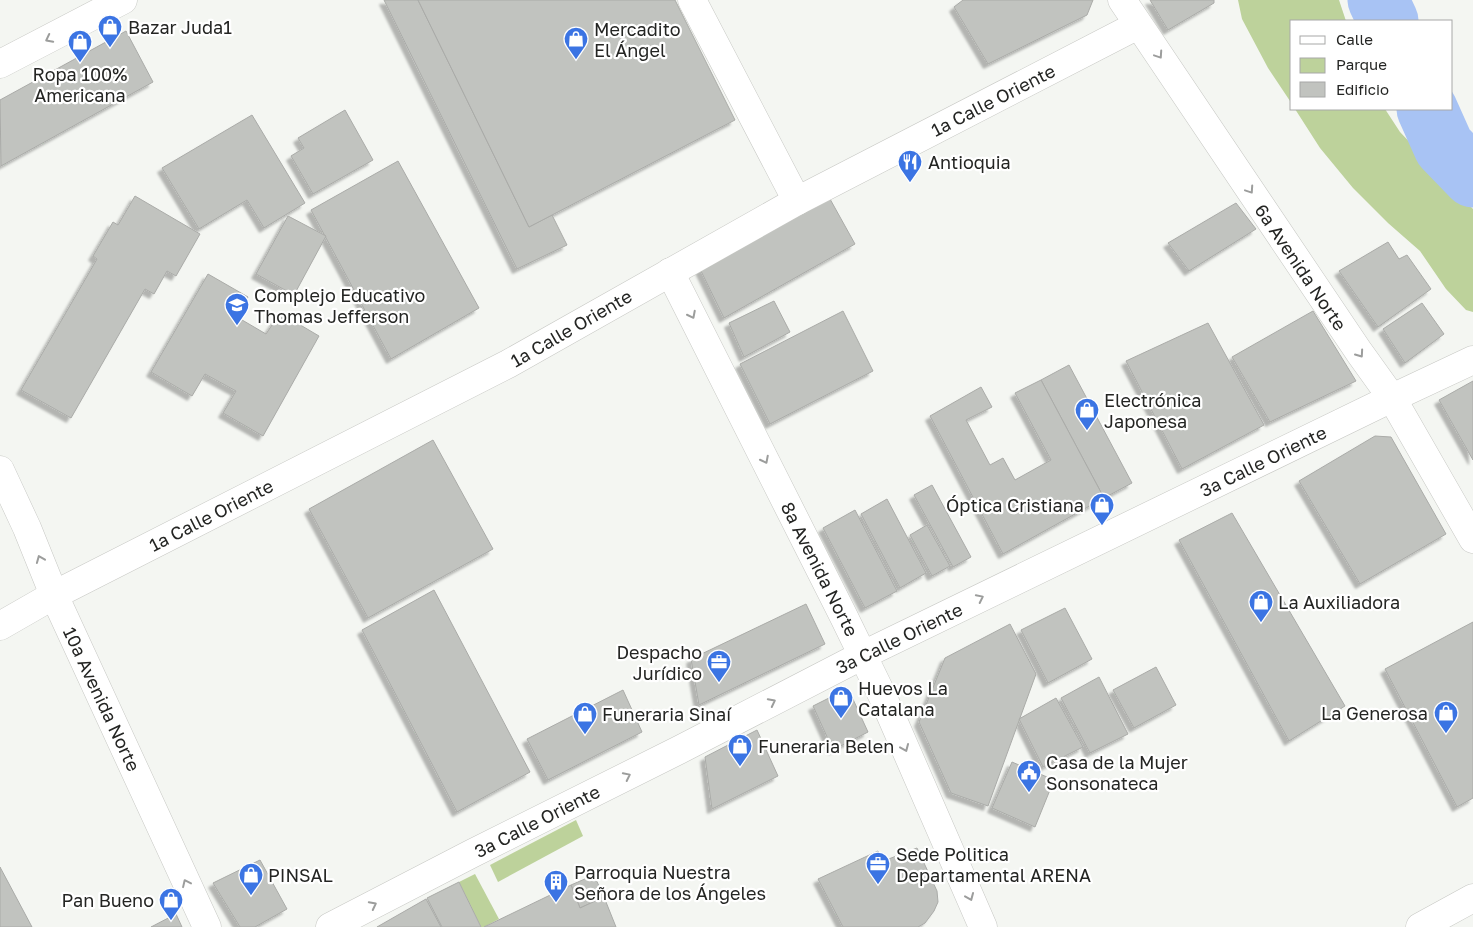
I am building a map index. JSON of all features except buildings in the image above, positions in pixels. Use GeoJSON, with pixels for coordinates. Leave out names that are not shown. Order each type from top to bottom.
{"type":"FeatureCollection","features":[{"type":"Feature","properties":{"kind":"street"},"geometry":{"type":"LineString","coordinates":[[0,64],[123,0]]}},
{"type":"Feature","properties":{"kind":"street"},"geometry":{"type":"LineString","coordinates":[[692,0],[797,201]]}},
{"type":"Feature","properties":{"kind":"street","name":"6a Avenida Norte"},"geometry":{"type":"LineString","coordinates":[[1122,0],[1392,398],[1473,538]]}},
{"type":"Feature","properties":{"kind":"street","name":"1a Calle Oriente"},"geometry":{"type":"LineString","coordinates":[[0,626],[54,595],[508,364],[797,201],[1138,25]]}},
{"type":"Feature","properties":{"kind":"street","name":"8a Avenida Norte"},"geometry":{"type":"LineString","coordinates":[[670,272],[863,655],[982,927]]}},
{"type":"Feature","properties":{"kind":"street","name":"3a Calle Oriente"},"geometry":{"type":"LineString","coordinates":[[330,927],[863,655],[1473,360]]}},
{"type":"Feature","properties":{"kind":"street","name":"10a Avenida Norte"},"geometry":{"type":"LineString","coordinates":[[0,470],[27,528],[54,595],[207,927]]}},
{"type":"Feature","properties":{"kind":"street"},"geometry":{"type":"LineString","coordinates":[[1420,927],[1473,898]]}},
{"type":"Feature","properties":{"kind":"green space"},"geometry":{"type":"Polygon","coordinates":[[[1238,0],[1339,0],[1346,20],[1290,20],[1290,101],[1268,68],[1242,19],[1238,0]]]}},
{"type":"Feature","properties":{"kind":"green space"},"geometry":{"type":"Polygon","coordinates":[[[1296,110],[1386,110],[1400,132],[1473,209],[1473,312],[1466,310],[1446,289],[1420,251],[1388,223],[1353,188],[1320,148],[1296,110]]]}},
{"type":"Feature","properties":{"kind":"green space"},"geometry":{"type":"Polygon","coordinates":[[[576,820],[583,836],[498,882],[490,865],[576,820]]]}},
{"type":"Feature","properties":{"kind":"green space"},"geometry":{"type":"Polygon","coordinates":[[[475,874],[499,919],[484,927],[481,927],[459,882],[475,874]]]}},
{"type":"Feature","properties":{"kind":"waterway"},"geometry":{"type":"LineString","coordinates":[[1378,0],[1388,20]]}},
{"type":"Feature","properties":{"kind":"waterway"},"geometry":{"type":"LineString","coordinates":[[1427,110],[1444,147],[1473,177]]}},
{"type":"Feature","properties":{"kind":"place","name":"Bazar Juda1"},"geometry":{"type":"Point","coordinates":[110,48]}},
{"type":"Feature","properties":{"kind":"place","name":"Mercadito El Ángel"},"geometry":{"type":"Point","coordinates":[576,60]}},
{"type":"Feature","properties":{"kind":"place","name":"Ropa 100% Americana"},"geometry":{"type":"Point","coordinates":[80,63]}},
{"type":"Feature","properties":{"kind":"place","name":"Antioquia"},"geometry":{"type":"Point","coordinates":[910,183]}},
{"type":"Feature","properties":{"kind":"place","name":"Complejo Educativo Thomas Jefferson"},"geometry":{"type":"Point","coordinates":[237,326]}},
{"type":"Feature","properties":{"kind":"place","name":"Electrónica Japonesa"},"geometry":{"type":"Point","coordinates":[1087,431]}},
{"type":"Feature","properties":{"kind":"place","name":"Óptica Cristiana"},"geometry":{"type":"Point","coordinates":[1102,526]}},
{"type":"Feature","properties":{"kind":"place","name":"La Auxiliadora"},"geometry":{"type":"Point","coordinates":[1261,623]}},
{"type":"Feature","properties":{"kind":"place","name":"Despacho Jurídico"},"geometry":{"type":"Point","coordinates":[719,683]}},
{"type":"Feature","properties":{"kind":"place","name":"Huevos La Catalana"},"geometry":{"type":"Point","coordinates":[841,719]}},
{"type":"Feature","properties":{"kind":"place","name":"La Generosa"},"geometry":{"type":"Point","coordinates":[1446,734]}},
{"type":"Feature","properties":{"kind":"place","name":"Funeraria Sinaí"},"geometry":{"type":"Point","coordinates":[585,735]}},
{"type":"Feature","properties":{"kind":"place","name":"Funeraria Belen"},"geometry":{"type":"Point","coordinates":[740,767]}},
{"type":"Feature","properties":{"kind":"place","name":"Casa de la Mujer Sonsonateca"},"geometry":{"type":"Point","coordinates":[1029,793]}},
{"type":"Feature","properties":{"kind":"place","name":"Sede Politica Departamental ARENA"},"geometry":{"type":"Point","coordinates":[878,885]}},
{"type":"Feature","properties":{"kind":"place","name":"PINSAL"},"geometry":{"type":"Point","coordinates":[251,896]}},
{"type":"Feature","properties":{"kind":"place","name":"Parroquia Nuestra Señora de los Ángeles"},"geometry":{"type":"Point","coordinates":[556,903]}},
{"type":"Feature","properties":{"kind":"place","name":"Pan Bueno"},"geometry":{"type":"Point","coordinates":[171,921]}}]}
